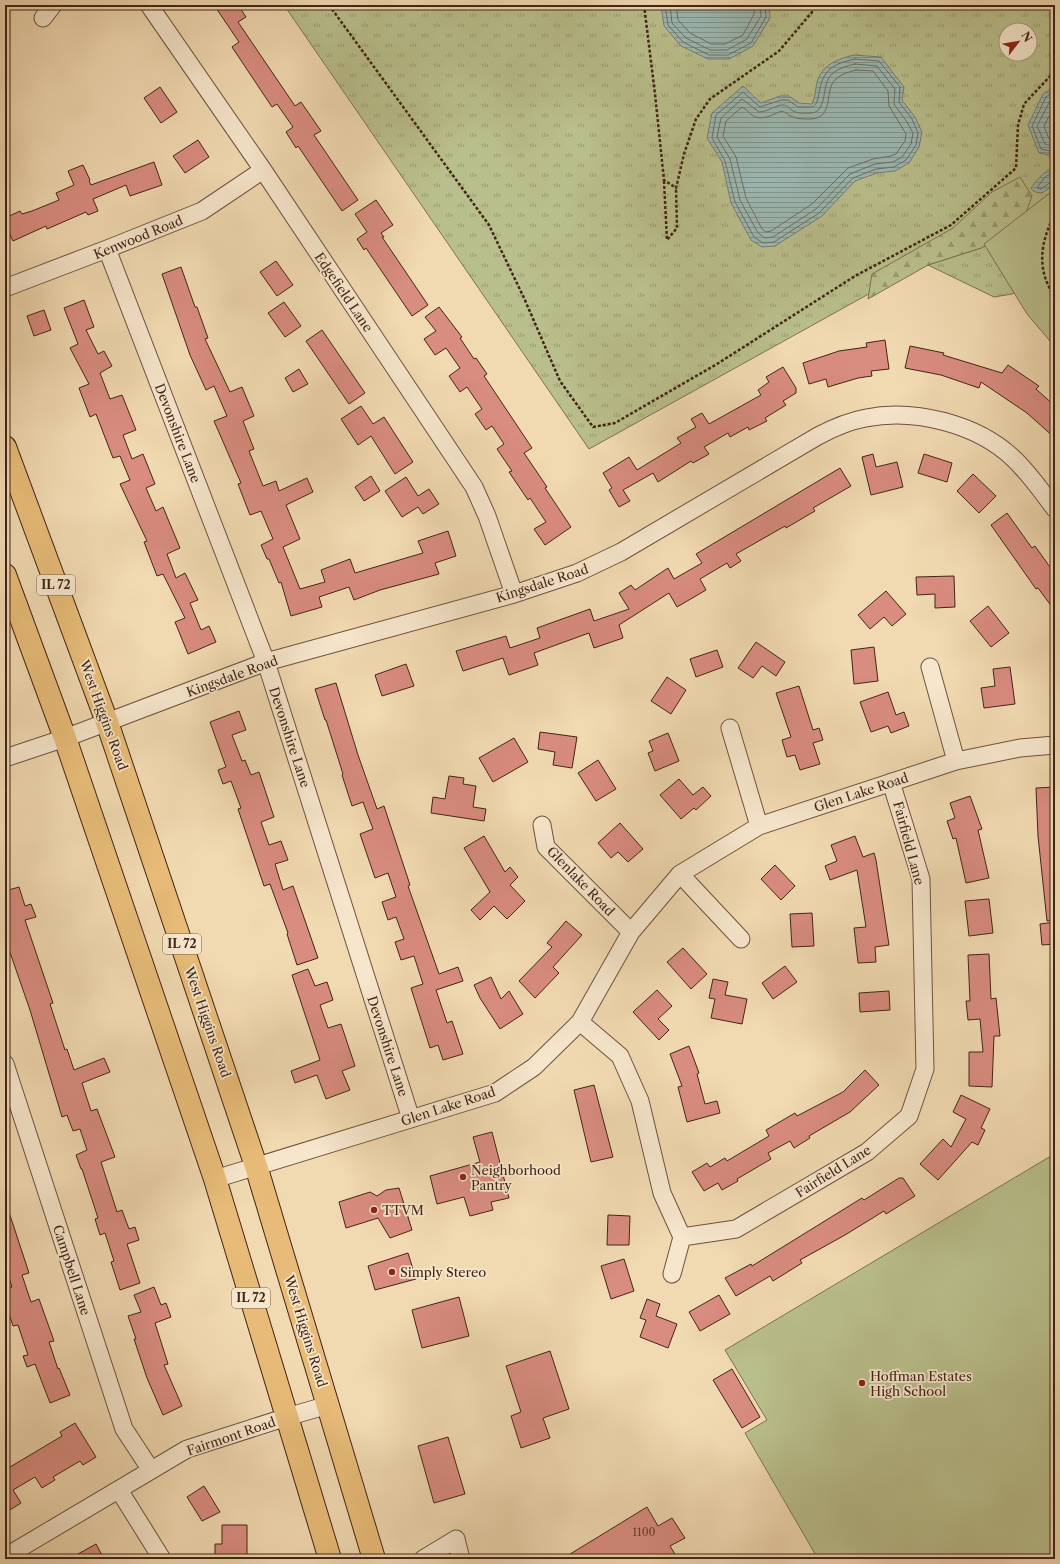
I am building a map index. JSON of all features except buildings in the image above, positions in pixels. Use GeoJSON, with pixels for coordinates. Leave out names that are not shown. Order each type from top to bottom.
{"type":"FeatureCollection","features":[{"type":"Feature","properties":{"kind":"main road","name":"West Higgins Road"},"geometry":{"type":"LineString","coordinates":[[5,447],[107,722],[256,1166],[374,1559]]}},
{"type":"Feature","properties":{"kind":"main road","name":"IL 72"},"geometry":{"type":"LineString","coordinates":[[5,575],[65,738],[215,1179],[330,1559]]}},
{"type":"Feature","properties":{"kind":"street","name":"Edgefield Lane"},"geometry":{"type":"LineString","coordinates":[[149,5],[263,170],[474,487],[487,516],[514,594]]}},
{"type":"Feature","properties":{"kind":"street","name":"Kenwood Road"},"geometry":{"type":"LineString","coordinates":[[5,288],[202,211],[263,170]]}},
{"type":"Feature","properties":{"kind":"street","name":"Devonshire Lane"},"geometry":{"type":"LineString","coordinates":[[107,249],[266,662],[411,1119]]}},
{"type":"Feature","properties":{"kind":"street","name":"Kingsdale Road"},"geometry":{"type":"LineString","coordinates":[[5,758],[65,738],[266,662],[554,582],[603,561],[627,548],[818,436],[837,426],[867,417],[901,415],[926,417],[954,424],[978,434],[1017,461],[1040,488],[1055,510]]}},
{"type":"Feature","properties":{"kind":"street"},"geometry":{"type":"LineString","coordinates":[[930,667],[956,761]]}},
{"type":"Feature","properties":{"kind":"street"},"geometry":{"type":"LineString","coordinates":[[730,728],[759,826]]}},
{"type":"Feature","properties":{"kind":"street","name":"Glen Lake Road"},"geometry":{"type":"LineString","coordinates":[[215,1179],[495,1093],[534,1067],[580,1022],[631,932],[680,874],[759,826],[956,761],[1020,748],[1055,745]]}},
{"type":"Feature","properties":{"kind":"street","name":"Fairfield Lane"},"geometry":{"type":"LineString","coordinates":[[682,1237],[736,1229],[867,1152],[909,1116],[925,1068],[921,879],[891,782]]}},
{"type":"Feature","properties":{"kind":"street","name":"Glenlake Road"},"geometry":{"type":"LineString","coordinates":[[542,825],[546,847],[631,932]]}},
{"type":"Feature","properties":{"kind":"street"},"geometry":{"type":"LineString","coordinates":[[680,874],[740,939]]}},
{"type":"Feature","properties":{"kind":"street"},"geometry":{"type":"LineString","coordinates":[[580,1022],[620,1056],[640,1101],[662,1193],[682,1237],[672,1274]]}},
{"type":"Feature","properties":{"kind":"street","name":"Campbell Lane"},"geometry":{"type":"LineString","coordinates":[[5,1064],[124,1429],[151,1470]]}},
{"type":"Feature","properties":{"kind":"street","name":"Fairmont Road"},"geometry":{"type":"LineString","coordinates":[[5,1557],[187,1450],[328,1405]]}},
{"type":"Feature","properties":{"kind":"street"},"geometry":{"type":"LineString","coordinates":[[118,1490],[162,1559]]}},
{"type":"Feature","properties":{"kind":"street"},"geometry":{"type":"LineString","coordinates":[[423,1559],[456,1539],[461,1559]]}},
{"type":"Feature","properties":{"kind":"path"},"geometry":{"type":"LineString","coordinates":[[329,5],[489,224],[524,298],[560,381],[593,427],[615,423],[717,364],[854,276],[951,225],[1016,168],[1018,125],[1024,104],[1055,71]]}},
{"type":"Feature","properties":{"kind":"path"},"geometry":{"type":"LineString","coordinates":[[644,5],[664,180],[667,240],[677,228],[676,188],[684,154],[696,119],[710,98],[780,51],[818,5]]}},
{"type":"Feature","properties":{"kind":"path"},"geometry":{"type":"LineString","coordinates":[[664,180],[676,188]]}},
{"type":"Feature","properties":{"kind":"path"},"geometry":{"type":"LineString","coordinates":[[1055,214],[1047,229],[1042,250],[1044,276],[1055,297]]}},
{"type":"Feature","properties":{"kind":"path"},"geometry":{"type":"LineString","coordinates":[[1051,291],[1055,289]]}},
{"type":"Feature","properties":{"kind":"green space"},"geometry":{"type":"Polygon","coordinates":[[[284,5],[1055,5],[1055,198],[1036,281],[1012,294],[994,297],[928,265],[981,248],[1001,237],[921,265],[589,449],[284,5]]]}},
{"type":"Feature","properties":{"kind":"green space"},"geometry":{"type":"Polygon","coordinates":[[[1020,177],[1032,196],[1024,218],[1001,237],[981,248],[928,265],[868,299],[872,274],[953,228],[992,192],[1020,177]]]}},
{"type":"Feature","properties":{"kind":"green space"},"geometry":{"type":"Polygon","coordinates":[[[1055,189],[1055,347],[1027,314],[984,244],[1055,189]]]}},
{"type":"Feature","properties":{"kind":"green space","name":"Hoffman Estates High School"},"geometry":{"type":"Polygon","coordinates":[[[1051,1156],[1055,1163],[1055,1559],[818,1559],[745,1433],[767,1420],[725,1350],[1051,1156]]]}},
{"type":"Feature","properties":{"kind":"water"},"geometry":{"type":"Polygon","coordinates":[[[661,5],[769,5],[770,18],[753,46],[729,59],[708,59],[681,46],[664,26],[661,5]]]}},
{"type":"Feature","properties":{"kind":"water"},"geometry":{"type":"Polygon","coordinates":[[[854,55],[881,57],[904,87],[902,100],[915,117],[922,132],[919,147],[909,163],[895,171],[877,173],[855,181],[822,216],[775,246],[762,247],[751,240],[731,203],[722,162],[707,138],[712,113],[743,86],[761,103],[780,96],[789,96],[799,103],[812,104],[818,79],[824,69],[833,62],[854,55]]]}},
{"type":"Feature","properties":{"kind":"water"},"geometry":{"type":"Polygon","coordinates":[[[1055,87],[1055,156],[1039,153],[1028,125],[1043,94],[1055,87]]]}},
{"type":"Feature","properties":{"kind":"water"},"geometry":{"type":"Polygon","coordinates":[[[1048,170],[1055,173],[1055,184],[1042,193],[1034,191],[1031,188],[1048,170]]]}},
{"type":"Feature","properties":{"kind":"place","name":"Neighborhood Pantry"},"geometry":{"type":"Point","coordinates":[463,1177]}},
{"type":"Feature","properties":{"kind":"place","name":"TTVM"},"geometry":{"type":"Point","coordinates":[374,1210]}},
{"type":"Feature","properties":{"kind":"place","name":"Simply Stereo"},"geometry":{"type":"Point","coordinates":[392,1272]}},
{"type":"Feature","properties":{"kind":"place","name":"Hoffman Estates High School"},"geometry":{"type":"Point","coordinates":[862,1383]}}]}
